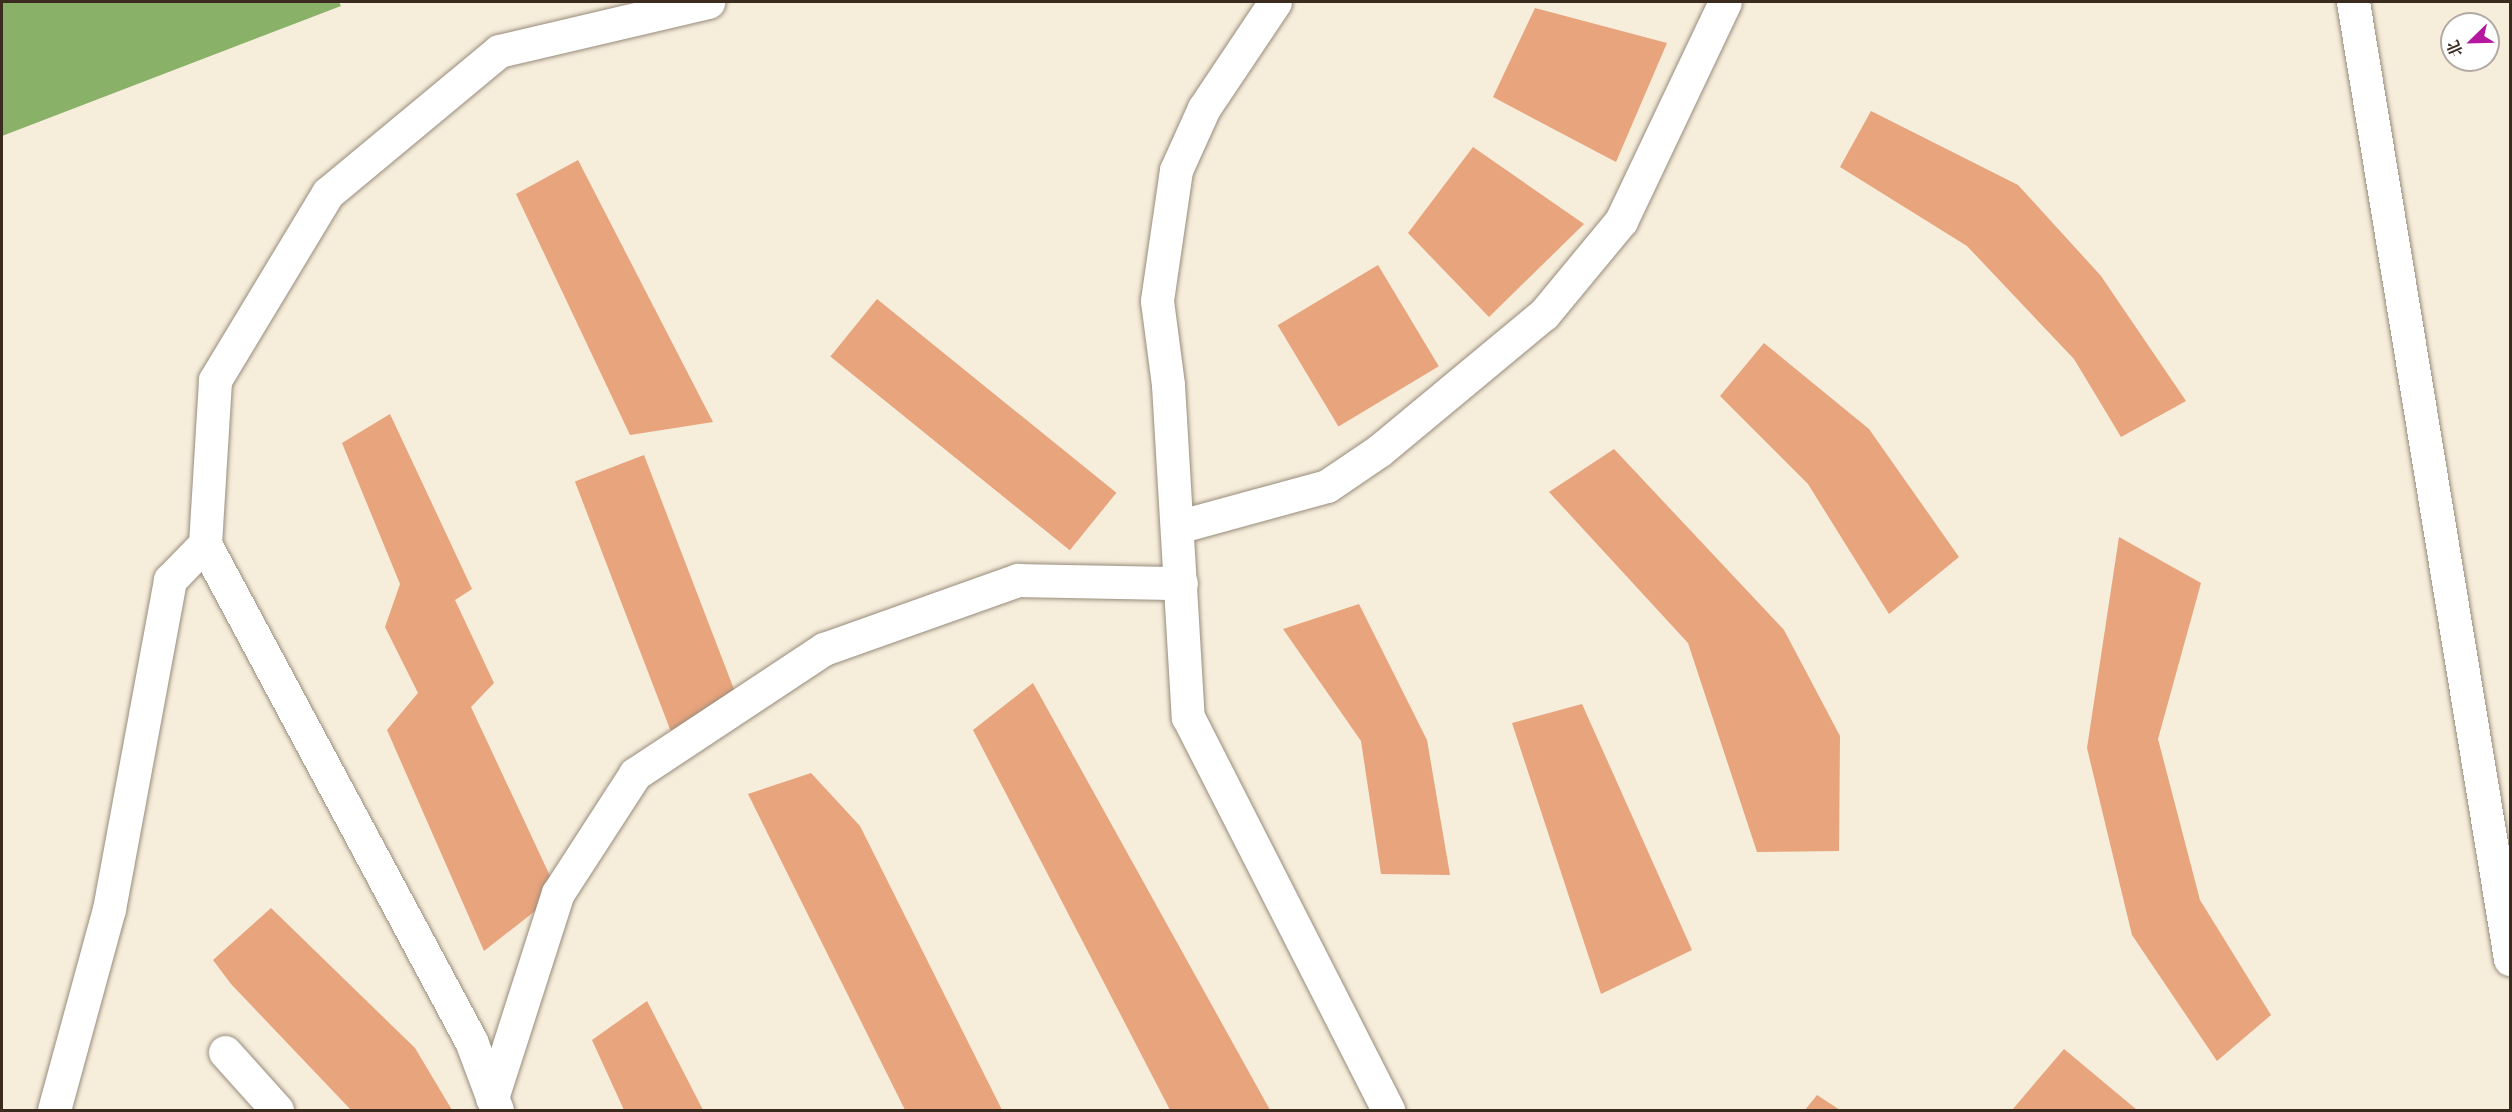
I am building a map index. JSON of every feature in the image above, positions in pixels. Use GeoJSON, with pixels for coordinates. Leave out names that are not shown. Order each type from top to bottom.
{"type":"FeatureCollection","features":[{"type":"Feature","properties":{"kind":"street"},"geometry":{"type":"LineString","coordinates":[[495,1104],[471,1041],[204,544],[214,380],[328,193],[499,51],[708,2]]}},
{"type":"Feature","properties":{"kind":"street"},"geometry":{"type":"LineString","coordinates":[[1275,2],[1204,108],[1176,170],[1157,301],[1177,527],[1188,717],[1388,1110]]}},
{"type":"Feature","properties":{"kind":"street"},"geometry":{"type":"LineString","coordinates":[[1177,527],[1327,486],[1380,450],[1544,314],[1621,221],[1725,2]]}},
{"type":"Feature","properties":{"kind":"street"},"geometry":{"type":"LineString","coordinates":[[2353,2],[2511,959]]}},
{"type":"Feature","properties":{"kind":"street"},"geometry":{"type":"LineString","coordinates":[[54,1110],[109,909],[170,580],[204,544]]}},
{"type":"Feature","properties":{"kind":"street"},"geometry":{"type":"LineString","coordinates":[[495,1104],[558,893],[635,774],[824,649],[1018,580],[1181,583]]}},
{"type":"Feature","properties":{"kind":"street"},"geometry":{"type":"LineString","coordinates":[[225,1052],[277,1110]]}},
{"type":"Feature","properties":{"kind":"green space"},"geometry":{"type":"Polygon","coordinates":[[[2,2],[339,2],[341,6],[2,136],[2,2]]]}},
{"type":"Feature","properties":{"kind":"building"},"geometry":{"type":"Polygon","coordinates":[[[1535,8],[1667,43],[1616,162],[1493,97],[1535,8]]]}},
{"type":"Feature","properties":{"kind":"building"},"geometry":{"type":"Polygon","coordinates":[[[1871,111],[2018,185],[2101,276],[2186,401],[2121,437],[2074,359],[1967,246],[1840,167],[1871,111]]]}},
{"type":"Feature","properties":{"kind":"building"},"geometry":{"type":"Polygon","coordinates":[[[1473,147],[1584,224],[1489,317],[1408,233],[1473,147]]]}},
{"type":"Feature","properties":{"kind":"building"},"geometry":{"type":"Polygon","coordinates":[[[578,160],[713,422],[630,435],[516,194],[578,160]]]}},
{"type":"Feature","properties":{"kind":"building"},"geometry":{"type":"Polygon","coordinates":[[[1378,265],[1439,366],[1338,426],[1278,325],[1378,265]]]}},
{"type":"Feature","properties":{"kind":"building"},"geometry":{"type":"Polygon","coordinates":[[[877,299],[1116,493],[1070,550],[830,357],[877,299]]]}},
{"type":"Feature","properties":{"kind":"building"},"geometry":{"type":"Polygon","coordinates":[[[1764,343],[1869,429],[1959,557],[1889,614],[1808,484],[1720,396],[1764,343]]]}},
{"type":"Feature","properties":{"kind":"building"},"geometry":{"type":"Polygon","coordinates":[[[390,414],[472,589],[455,600],[494,683],[471,707],[558,893],[484,951],[387,730],[418,693],[385,627],[400,584],[342,443],[390,414]]]}},
{"type":"Feature","properties":{"kind":"building"},"geometry":{"type":"Polygon","coordinates":[[[1614,449],[1784,630],[1840,736],[1839,851],[1757,852],[1688,643],[1549,492],[1614,449]]]}},
{"type":"Feature","properties":{"kind":"building"},"geometry":{"type":"Polygon","coordinates":[[[644,455],[740,704],[671,731],[575,482],[644,455]]]}},
{"type":"Feature","properties":{"kind":"building"},"geometry":{"type":"Polygon","coordinates":[[[2119,537],[2201,583],[2158,739],[2200,900],[2271,1015],[2217,1061],[2132,935],[2087,748],[2119,537]]]}},
{"type":"Feature","properties":{"kind":"building"},"geometry":{"type":"Polygon","coordinates":[[[1359,604],[1427,740],[1450,875],[1381,874],[1361,741],[1283,629],[1359,604]]]}},
{"type":"Feature","properties":{"kind":"building"},"geometry":{"type":"Polygon","coordinates":[[[1033,683],[1270,1110],[1170,1110],[973,730],[1033,683]]]}},
{"type":"Feature","properties":{"kind":"building"},"geometry":{"type":"Polygon","coordinates":[[[1582,704],[1692,950],[1601,994],[1512,723],[1582,704]]]}},
{"type":"Feature","properties":{"kind":"building"},"geometry":{"type":"Polygon","coordinates":[[[811,773],[860,826],[1002,1110],[905,1110],[748,794],[811,773]]]}},
{"type":"Feature","properties":{"kind":"building"},"geometry":{"type":"Polygon","coordinates":[[[271,908],[415,1048],[452,1110],[351,1110],[231,984],[213,960],[271,908]]]}},
{"type":"Feature","properties":{"kind":"building"},"geometry":{"type":"Polygon","coordinates":[[[647,1001],[703,1110],[624,1110],[592,1040],[647,1001]]]}},
{"type":"Feature","properties":{"kind":"building"},"geometry":{"type":"Polygon","coordinates":[[[2064,1049],[2137,1110],[2012,1110],[2064,1049]]]}},
{"type":"Feature","properties":{"kind":"building"},"geometry":{"type":"Polygon","coordinates":[[[1817,1095],[1840,1110],[1805,1110],[1817,1095]]]}}]}
